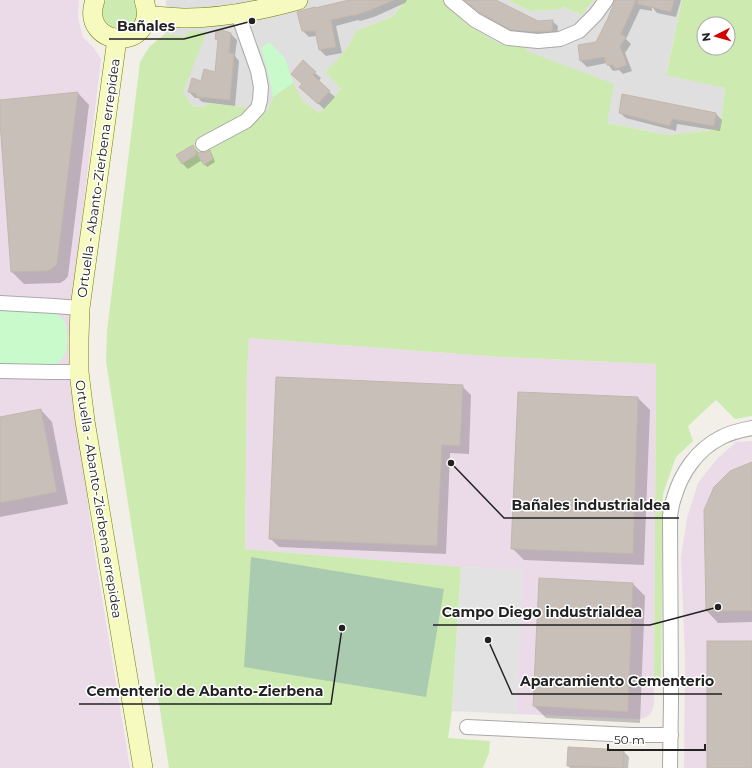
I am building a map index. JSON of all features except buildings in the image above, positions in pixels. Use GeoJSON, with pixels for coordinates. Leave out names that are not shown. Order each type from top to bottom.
{"type":"FeatureCollection","features":[{"type":"Feature","properties":{"kind":"street"},"geometry":{"type":"LineString","coordinates":[[96,0],[93,6],[93,14],[98,28],[103,33],[117,39],[133,36],[140,30],[144,24],[146,8],[188,18],[217,17],[281,5],[298,0]]}},
{"type":"Feature","properties":{"kind":"street"},"geometry":{"type":"LineString","coordinates":[[451,0],[475,20],[508,38],[538,41],[560,38],[579,31],[596,14],[606,0]]}},
{"type":"Feature","properties":{"kind":"street"},"geometry":{"type":"LineString","coordinates":[[203,144],[246,121],[258,108],[261,87],[258,72],[238,14]]}},
{"type":"Feature","properties":{"kind":"street","name":"Ortuella - Abanto-Zierbena errepidea"},"geometry":{"type":"LineString","coordinates":[[117,39],[80,308],[79,372],[85,421],[143,768]]}},
{"type":"Feature","properties":{"kind":"street"},"geometry":{"type":"LineString","coordinates":[[0,304],[80,308]]}},
{"type":"Feature","properties":{"kind":"street"},"geometry":{"type":"LineString","coordinates":[[0,371],[79,372]]}},
{"type":"Feature","properties":{"kind":"street"},"geometry":{"type":"LineString","coordinates":[[670,768],[670,516],[673,499],[679,481],[692,460],[706,447],[720,437],[752,428]]}},
{"type":"Feature","properties":{"kind":"street"},"geometry":{"type":"LineString","coordinates":[[467,727],[632,735],[670,735]]}},
{"type":"Feature","properties":{"kind":"shaded area"},"geometry":{"type":"Polygon","coordinates":[[[0,0],[79,0],[78,18],[83,37],[93,47],[101,59],[73,293],[75,402],[94,549],[130,768],[0,768],[0,0]]]}},
{"type":"Feature","properties":{"kind":"shaded area"},"geometry":{"type":"Polygon","coordinates":[[[166,0],[406,0],[393,16],[356,31],[339,59],[325,72],[341,89],[319,113],[302,100],[273,97],[268,110],[207,103],[205,107],[192,106],[182,92],[207,31],[186,36],[165,34],[166,0]]]}},
{"type":"Feature","properties":{"kind":"shaded area"},"geometry":{"type":"Polygon","coordinates":[[[507,0],[530,11],[557,10],[564,7],[581,15],[594,0],[682,0],[666,74],[725,88],[720,129],[668,135],[607,123],[522,46],[500,44],[465,23],[444,1],[507,0]]]}},
{"type":"Feature","properties":{"kind":"shaded area"},"geometry":{"type":"Polygon","coordinates":[[[249,338],[501,357],[656,364],[654,703],[652,711],[649,715],[645,718],[639,719],[516,714],[522,570],[461,567],[245,549],[247,376],[249,338]]]}},
{"type":"Feature","properties":{"kind":"shaded area"},"geometry":{"type":"Polygon","coordinates":[[[752,441],[752,768],[684,768],[685,657],[681,557],[687,518],[698,483],[716,460],[736,442],[752,441]]]}},
{"type":"Feature","properties":{"kind":"shaded area"},"geometry":{"type":"Polygon","coordinates":[[[461,567],[523,570],[516,714],[452,711],[461,567]]]}},
{"type":"Feature","properties":{"kind":"green space"},"geometry":{"type":"Polygon","coordinates":[[[106,0],[137,0],[139,18],[126,30],[112,27],[107,24],[103,18],[104,3],[106,0]]]}},
{"type":"Feature","properties":{"kind":"green space"},"geometry":{"type":"Polygon","coordinates":[[[406,0],[445,0],[444,1],[465,23],[500,44],[522,45],[529,52],[614,84],[607,123],[668,135],[720,129],[725,88],[666,75],[682,0],[752,0],[752,416],[735,419],[716,400],[688,426],[693,441],[676,457],[663,494],[661,683],[654,687],[656,364],[501,357],[249,338],[247,376],[245,549],[461,567],[452,711],[448,738],[490,741],[489,753],[483,768],[169,768],[106,361],[107,331],[140,62],[150,46],[165,34],[186,36],[188,31],[207,31],[183,92],[192,106],[205,107],[207,103],[268,110],[273,97],[293,83],[302,100],[319,113],[341,89],[325,72],[339,58],[350,43],[356,31],[393,16],[406,0]]]}},
{"type":"Feature","properties":{"kind":"green space"},"geometry":{"type":"Polygon","coordinates":[[[507,0],[594,0],[581,15],[564,7],[557,10],[530,11],[507,0]]]}},
{"type":"Feature","properties":{"kind":"green space"},"geometry":{"type":"Polygon","coordinates":[[[269,42],[285,58],[293,83],[273,97],[261,48],[269,42]]]}},
{"type":"Feature","properties":{"kind":"green space"},"geometry":{"type":"Polygon","coordinates":[[[0,309],[35,309],[60,316],[64,321],[67,333],[67,348],[62,359],[58,363],[43,367],[0,367],[0,309]]]}},
{"type":"Feature","properties":{"kind":"green space"},"geometry":{"type":"Polygon","coordinates":[[[251,557],[444,589],[426,697],[244,667],[251,557]]]}},
{"type":"Feature","properties":{"kind":"place","name":"Bañales"},"geometry":{"type":"Point","coordinates":[252,21]}},
{"type":"Feature","properties":{"kind":"place","name":"Bañales industrialdea"},"geometry":{"type":"Point","coordinates":[451,463]}},
{"type":"Feature","properties":{"kind":"place","name":"Campo Diego industrialdea"},"geometry":{"type":"Point","coordinates":[718,607]}},
{"type":"Feature","properties":{"kind":"place","name":"Cementerio de Abanto-Zierbena"},"geometry":{"type":"Point","coordinates":[342,628]}},
{"type":"Feature","properties":{"kind":"place","name":"Aparcamiento Cementerio"},"geometry":{"type":"Point","coordinates":[488,640]}}]}
